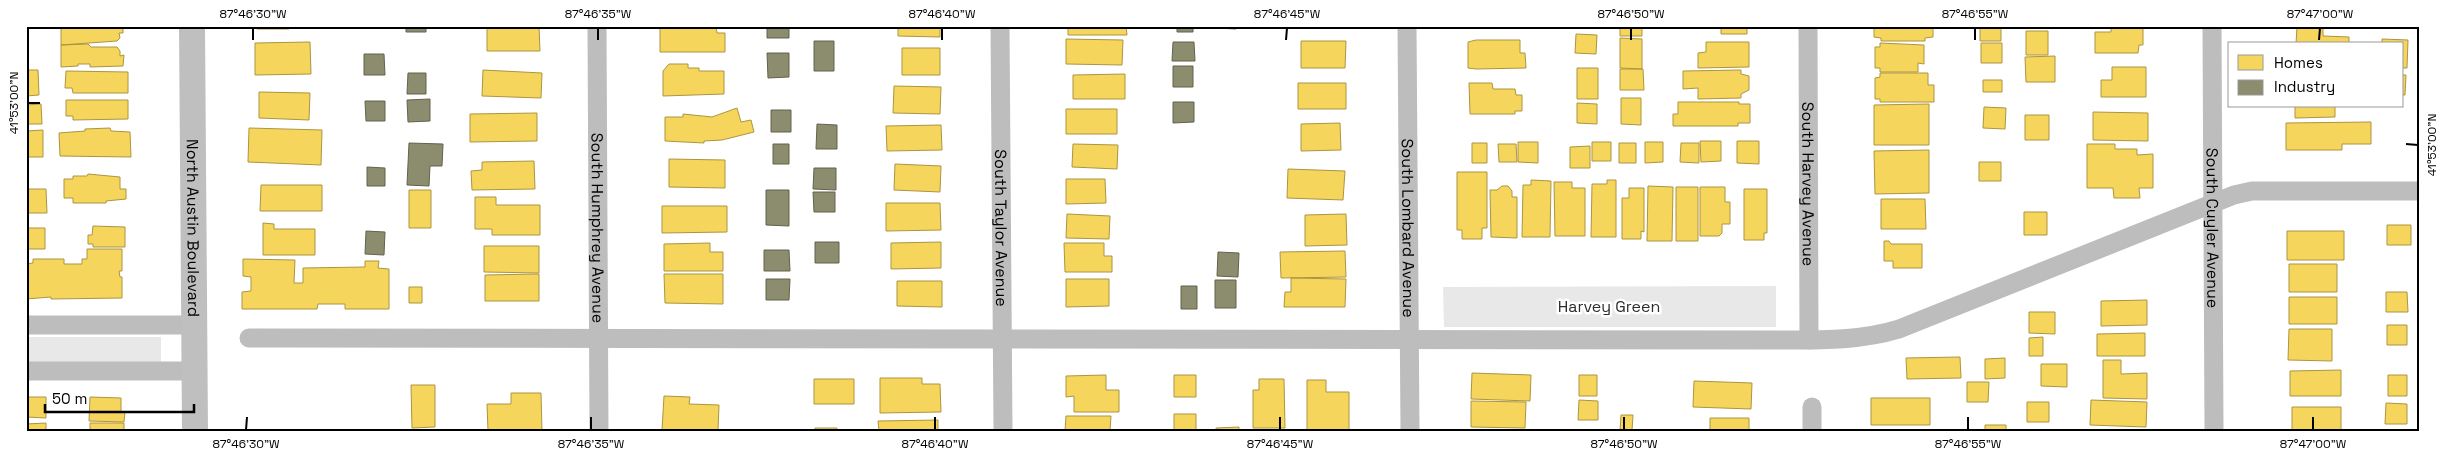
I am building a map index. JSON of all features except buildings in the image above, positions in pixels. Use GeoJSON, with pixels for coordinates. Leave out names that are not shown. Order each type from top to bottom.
{"type":"FeatureCollection","features":[{"type":"Feature","properties":{"kind":"street","name":"North Austin Boulevard"},"geometry":{"type":"LineString","coordinates":[[192,26],[195,431]]}},
{"type":"Feature","properties":{"kind":"street","name":"South Humphrey Avenue"},"geometry":{"type":"LineString","coordinates":[[597,26],[599,431]]}},
{"type":"Feature","properties":{"kind":"street","name":"South Taylor Avenue"},"geometry":{"type":"LineString","coordinates":[[1000,26],[1003,431]]}},
{"type":"Feature","properties":{"kind":"street","name":"South Lombard Avenue"},"geometry":{"type":"LineString","coordinates":[[1407,26],[1410,431]]}},
{"type":"Feature","properties":{"kind":"street","name":"South Harvey Avenue"},"geometry":{"type":"LineString","coordinates":[[1808,26],[1808,340]]}},
{"type":"Feature","properties":{"kind":"street","name":"South Cuyler Avenue"},"geometry":{"type":"LineString","coordinates":[[2212,26],[2214,431]]}},
{"type":"Feature","properties":{"kind":"street"},"geometry":{"type":"LineString","coordinates":[[249,338],[1409,340],[1808,340],[1861,338],[1900,329],[2234,195],[2252,191],[2420,191]]}},
{"type":"Feature","properties":{"kind":"street"},"geometry":{"type":"LineString","coordinates":[[26,324],[194,325]]}},
{"type":"Feature","properties":{"kind":"street"},"geometry":{"type":"LineString","coordinates":[[26,371],[195,371]]}},
{"type":"Feature","properties":{"kind":"street"},"geometry":{"type":"LineString","coordinates":[[1812,407],[1812,431]]}},
{"type":"Feature","properties":{"kind":"green space","name":"Harvey Green"},"geometry":{"type":"Polygon","coordinates":[[[1776,286],[1776,327],[1444,327],[1443,287],[1776,286]]]}},
{"type":"Feature","properties":{"kind":"green space"},"geometry":{"type":"Polygon","coordinates":[[[26,337],[161,337],[161,363],[26,363],[26,337]]]}}]}
